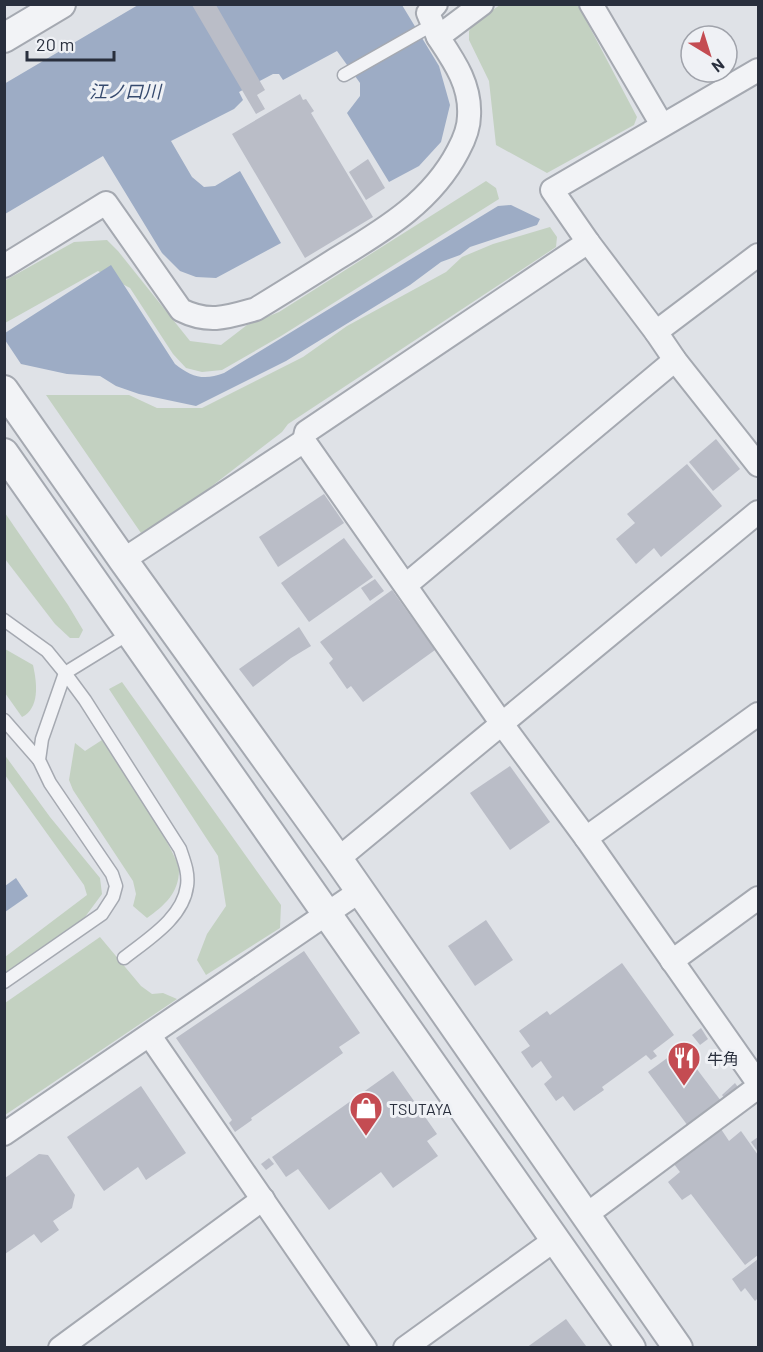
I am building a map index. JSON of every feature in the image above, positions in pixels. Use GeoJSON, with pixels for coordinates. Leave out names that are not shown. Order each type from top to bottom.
{"type":"FeatureCollection","features":[{"type":"Feature","properties":{"kind":"street"},"geometry":{"type":"LineString","coordinates":[[4,38],[61,4]]}},
{"type":"Feature","properties":{"kind":"street"},"geometry":{"type":"LineString","coordinates":[[4,266],[106,203],[181,310],[193,316],[209,319],[232,316],[256,309],[394,223],[432,190],[453,160],[464,139],[470,117],[468,97],[460,70],[433,24],[482,4]]}},
{"type":"Feature","properties":{"kind":"street"},"geometry":{"type":"LineString","coordinates":[[591,4],[662,126]]}},
{"type":"Feature","properties":{"kind":"street"},"geometry":{"type":"LineString","coordinates":[[759,70],[552,190],[675,360],[759,465]]}},
{"type":"Feature","properties":{"kind":"street"},"geometry":{"type":"LineString","coordinates":[[123,560],[304,441],[306,432],[588,242]]}},
{"type":"Feature","properties":{"kind":"street"},"geometry":{"type":"LineString","coordinates":[[656,332],[759,255]]}},
{"type":"Feature","properties":{"kind":"street"},"geometry":{"type":"LineString","coordinates":[[406,585],[675,360]]}},
{"type":"Feature","properties":{"kind":"street"},"geometry":{"type":"LineString","coordinates":[[4,390],[338,859],[678,1347]]}},
{"type":"Feature","properties":{"kind":"street"},"geometry":{"type":"LineString","coordinates":[[304,441],[759,1085],[586,1215]]}},
{"type":"Feature","properties":{"kind":"street"},"geometry":{"type":"LineString","coordinates":[[4,453],[631,1347]]}},
{"type":"Feature","properties":{"kind":"street"},"geometry":{"type":"LineString","coordinates":[[338,859],[759,512]]}},
{"type":"Feature","properties":{"kind":"street"},"geometry":{"type":"LineString","coordinates":[[586,838],[759,714]]}},
{"type":"Feature","properties":{"kind":"street"},"geometry":{"type":"LineString","coordinates":[[4,1134],[360,891]]}},
{"type":"Feature","properties":{"kind":"street"},"geometry":{"type":"LineString","coordinates":[[672,961],[759,898]]}},
{"type":"Feature","properties":{"kind":"street"},"geometry":{"type":"LineString","coordinates":[[150,1036],[365,1347]]}},
{"type":"Feature","properties":{"kind":"street"},"geometry":{"type":"LineString","coordinates":[[60,1347],[263,1199]]}},
{"type":"Feature","properties":{"kind":"street"},"geometry":{"type":"LineString","coordinates":[[405,1347],[556,1239]]}},
{"type":"Feature","properties":{"kind":"lane"},"geometry":{"type":"LineString","coordinates":[[344,75],[433,24]]}},
{"type":"Feature","properties":{"kind":"lane"},"geometry":{"type":"LineString","coordinates":[[4,620],[47,651],[86,700],[180,849],[187,873],[187,887],[179,908],[161,929],[124,958]]}},
{"type":"Feature","properties":{"kind":"lane"},"geometry":{"type":"LineString","coordinates":[[39,759],[42,739],[65,673],[130,633]]}},
{"type":"Feature","properties":{"kind":"lane"},"geometry":{"type":"LineString","coordinates":[[4,720],[39,759],[50,783],[112,874],[116,886],[113,897],[102,914],[4,982]]}},
{"type":"Feature","properties":{"kind":"green space"},"geometry":{"type":"Polygon","coordinates":[[[500,5],[578,5],[637,117],[634,125],[547,173],[496,145],[489,81],[469,40],[469,31],[475,22],[500,5]]]}},
{"type":"Feature","properties":{"kind":"green space"},"geometry":{"type":"Polygon","coordinates":[[[486,181],[496,188],[499,199],[281,336],[222,370],[202,372],[186,368],[173,354],[130,288],[98,271],[5,323],[4,281],[74,242],[107,240],[190,341],[221,345],[247,325],[279,312],[486,181]]]}},
{"type":"Feature","properties":{"kind":"green space"},"geometry":{"type":"Polygon","coordinates":[[[550,227],[557,237],[556,247],[288,424],[282,432],[181,510],[141,533],[46,395],[129,395],[157,408],[202,408],[303,357],[347,326],[446,272],[462,257],[493,244],[550,227]]]}},
{"type":"Feature","properties":{"kind":"green space"},"geometry":{"type":"Polygon","coordinates":[[[5,513],[83,630],[79,638],[70,638],[55,624],[5,559],[5,513]]]}},
{"type":"Feature","properties":{"kind":"green space"},"geometry":{"type":"Polygon","coordinates":[[[5,649],[33,665],[36,694],[32,708],[22,717],[5,693],[5,649]]]}},
{"type":"Feature","properties":{"kind":"green space"},"geometry":{"type":"Polygon","coordinates":[[[122,682],[281,905],[280,928],[206,975],[197,960],[207,934],[226,906],[218,856],[109,689],[122,682]]]}},
{"type":"Feature","properties":{"kind":"green space"},"geometry":{"type":"Polygon","coordinates":[[[102,740],[158,826],[179,870],[176,886],[169,898],[147,918],[133,906],[136,894],[133,881],[73,790],[69,780],[75,743],[85,751],[102,740]]]}},
{"type":"Feature","properties":{"kind":"green space"},"geometry":{"type":"Polygon","coordinates":[[[4,754],[50,817],[100,878],[102,894],[82,921],[5,975],[5,957],[87,895],[84,885],[5,775],[4,754]]]}},
{"type":"Feature","properties":{"kind":"green space"},"geometry":{"type":"Polygon","coordinates":[[[100,937],[141,986],[152,994],[163,993],[177,999],[5,1115],[5,1003],[100,937]]]}},
{"type":"Feature","properties":{"kind":"water","name":"江ノ口川"},"geometry":{"type":"Polygon","coordinates":[[[138,5],[402,5],[439,66],[450,105],[441,142],[419,166],[389,182],[347,113],[360,96],[360,83],[337,51],[283,80],[279,74],[273,74],[239,92],[243,100],[234,109],[171,141],[192,177],[204,187],[215,186],[240,171],[281,243],[216,278],[196,277],[180,271],[162,253],[103,156],[5,214],[4,84],[138,5]]]}},
{"type":"Feature","properties":{"kind":"water"},"geometry":{"type":"Polygon","coordinates":[[[511,205],[540,219],[537,225],[470,247],[460,255],[441,262],[410,285],[286,361],[196,406],[139,394],[116,386],[100,376],[67,374],[21,364],[5,340],[5,333],[111,265],[175,364],[192,375],[210,377],[224,373],[498,206],[511,205]]]}},
{"type":"Feature","properties":{"kind":"water"},"geometry":{"type":"Polygon","coordinates":[[[16,878],[28,896],[5,912],[5,886],[16,878]]]}},
{"type":"Feature","properties":{"kind":"building"},"geometry":{"type":"Polygon","coordinates":[[[192,5],[216,5],[265,90],[257,95],[265,109],[256,114],[192,5]]]}},
{"type":"Feature","properties":{"kind":"building"},"geometry":{"type":"Polygon","coordinates":[[[300,94],[314,111],[311,113],[373,217],[305,258],[232,134],[300,94]]]}},
{"type":"Feature","properties":{"kind":"building"},"geometry":{"type":"Polygon","coordinates":[[[368,159],[385,188],[366,200],[349,172],[368,159]]]}},
{"type":"Feature","properties":{"kind":"building"},"geometry":{"type":"Polygon","coordinates":[[[716,439],[740,469],[713,491],[689,462],[716,439]]]}},
{"type":"Feature","properties":{"kind":"building"},"geometry":{"type":"Polygon","coordinates":[[[687,464],[722,506],[661,557],[654,548],[636,564],[616,539],[635,523],[627,514],[687,464]]]}},
{"type":"Feature","properties":{"kind":"building"},"geometry":{"type":"Polygon","coordinates":[[[324,494],[344,523],[278,567],[259,537],[324,494]]]}},
{"type":"Feature","properties":{"kind":"building"},"geometry":{"type":"Polygon","coordinates":[[[344,538],[373,577],[309,622],[281,583],[344,538]]]}},
{"type":"Feature","properties":{"kind":"building"},"geometry":{"type":"Polygon","coordinates":[[[375,579],[384,591],[370,601],[361,588],[375,579]]]}},
{"type":"Feature","properties":{"kind":"building"},"geometry":{"type":"Polygon","coordinates":[[[392,590],[435,650],[363,702],[351,686],[347,689],[329,663],[333,659],[320,642],[392,590]]]}},
{"type":"Feature","properties":{"kind":"building"},"geometry":{"type":"Polygon","coordinates":[[[299,627],[311,646],[253,687],[239,669],[299,627]]]}},
{"type":"Feature","properties":{"kind":"building"},"geometry":{"type":"Polygon","coordinates":[[[510,766],[550,822],[510,850],[470,793],[510,766]]]}},
{"type":"Feature","properties":{"kind":"building"},"geometry":{"type":"Polygon","coordinates":[[[486,920],[513,960],[475,986],[448,946],[486,920]]]}},
{"type":"Feature","properties":{"kind":"building"},"geometry":{"type":"Polygon","coordinates":[[[304,951],[360,1033],[339,1047],[343,1053],[251,1118],[252,1120],[235,1132],[229,1123],[232,1120],[176,1038],[304,951]]]}},
{"type":"Feature","properties":{"kind":"building"},"geometry":{"type":"Polygon","coordinates":[[[622,963],[674,1035],[653,1051],[657,1056],[651,1060],[646,1055],[602,1087],[604,1090],[574,1111],[563,1096],[556,1101],[544,1084],[552,1077],[541,1061],[532,1068],[521,1052],[530,1046],[519,1031],[547,1011],[550,1015],[622,963]]]}},
{"type":"Feature","properties":{"kind":"building"},"geometry":{"type":"Polygon","coordinates":[[[701,1028],[708,1039],[700,1045],[692,1035],[701,1028]]]}},
{"type":"Feature","properties":{"kind":"building","name":"牛角"},"geometry":{"type":"Polygon","coordinates":[[[681,1048],[721,1101],[688,1126],[648,1072],[681,1048]]]}},
{"type":"Feature","properties":{"kind":"building","name":"TSUTAYA"},"geometry":{"type":"Polygon","coordinates":[[[393,1071],[437,1134],[427,1141],[438,1156],[393,1188],[381,1172],[329,1210],[298,1169],[286,1177],[272,1157],[393,1071]]]}},
{"type":"Feature","properties":{"kind":"building"},"geometry":{"type":"Polygon","coordinates":[[[735,1083],[740,1090],[727,1101],[722,1095],[735,1083]]]}},
{"type":"Feature","properties":{"kind":"building"},"geometry":{"type":"Polygon","coordinates":[[[141,1086],[186,1153],[146,1180],[138,1167],[104,1191],[67,1137],[141,1086]]]}},
{"type":"Feature","properties":{"kind":"building"},"geometry":{"type":"Polygon","coordinates":[[[721,1129],[729,1141],[741,1131],[758,1155],[758,1255],[745,1265],[691,1194],[682,1200],[668,1182],[680,1172],[674,1164],[721,1129]]]}},
{"type":"Feature","properties":{"kind":"building"},"geometry":{"type":"Polygon","coordinates":[[[758,1137],[758,1152],[751,1142],[758,1137]]]}},
{"type":"Feature","properties":{"kind":"building"},"geometry":{"type":"Polygon","coordinates":[[[39,1154],[48,1155],[75,1195],[72,1208],[53,1221],[59,1230],[41,1243],[34,1234],[5,1254],[5,1178],[39,1154]]]}},
{"type":"Feature","properties":{"kind":"building"},"geometry":{"type":"Polygon","coordinates":[[[269,1158],[274,1164],[266,1170],[261,1164],[269,1158]]]}},
{"type":"Feature","properties":{"kind":"building"},"geometry":{"type":"Polygon","coordinates":[[[758,1259],[758,1298],[755,1301],[745,1288],[741,1292],[732,1279],[758,1259]]]}},
{"type":"Feature","properties":{"kind":"building"},"geometry":{"type":"Polygon","coordinates":[[[566,1319],[586,1346],[584,1348],[526,1348],[566,1319]]]}},
{"type":"Feature","properties":{"kind":"place","name":"牛角"},"geometry":{"type":"Point","coordinates":[684,1087]}},
{"type":"Feature","properties":{"kind":"place","name":"TSUTAYA"},"geometry":{"type":"Point","coordinates":[366,1137]}}]}
